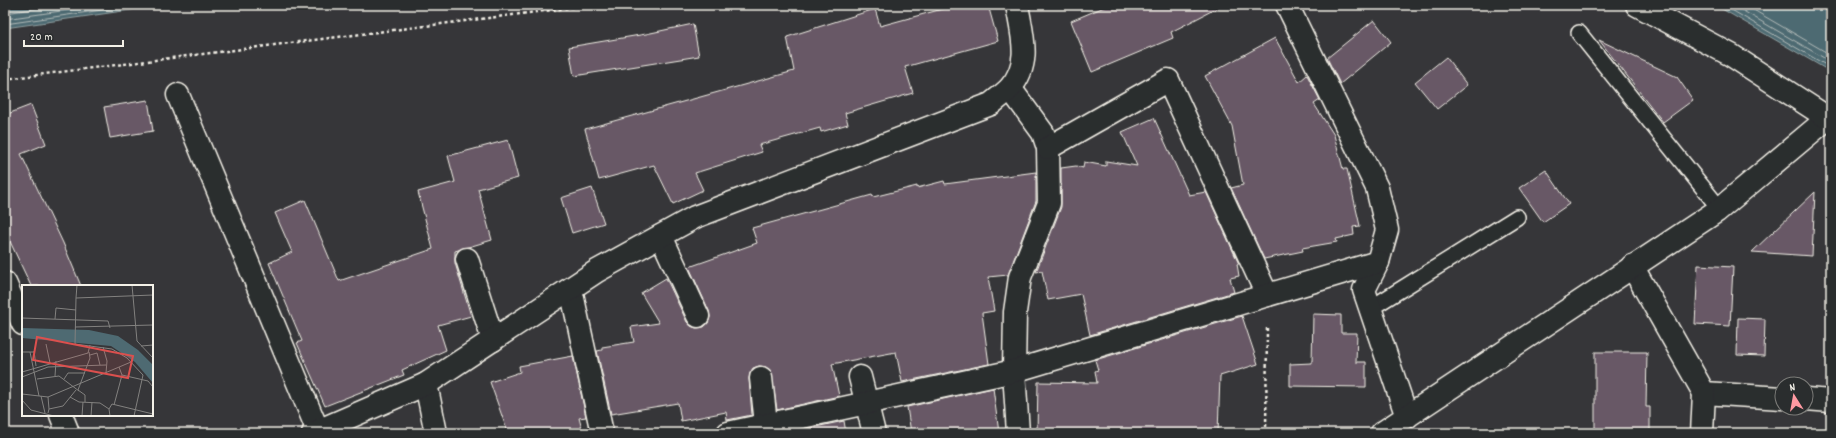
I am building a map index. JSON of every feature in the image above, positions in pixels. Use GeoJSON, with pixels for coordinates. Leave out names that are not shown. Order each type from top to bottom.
{"type":"FeatureCollection","features":[{"type":"Feature","properties":{"kind":"street"},"geometry":{"type":"LineString","coordinates":[[178,95],[316,432],[426,384],[597,271],[695,217],[991,104],[1010,88],[1021,71],[1025,51],[1017,5]]}},
{"type":"Feature","properties":{"kind":"street"},"geometry":{"type":"LineString","coordinates":[[1287,5],[1377,188],[1387,230],[1378,262],[1364,290],[1407,417]]}},
{"type":"Feature","properties":{"kind":"street"},"geometry":{"type":"LineString","coordinates":[[1382,433],[1720,209],[1829,119],[1731,55],[1637,5]]}},
{"type":"Feature","properties":{"kind":"street"},"geometry":{"type":"LineString","coordinates":[[1048,148],[1168,80],[1267,295]]}},
{"type":"Feature","properties":{"kind":"street"},"geometry":{"type":"LineString","coordinates":[[1010,88],[1043,133],[1048,148],[1049,204],[1020,277],[1015,312],[1014,371],[1018,433]]}},
{"type":"Feature","properties":{"kind":"street"},"geometry":{"type":"LineString","coordinates":[[661,236],[698,316]]}},
{"type":"Feature","properties":{"kind":"street"},"geometry":{"type":"LineString","coordinates":[[467,259],[493,340]]}},
{"type":"Feature","properties":{"kind":"street"},"geometry":{"type":"LineString","coordinates":[[728,433],[766,429],[867,403],[1014,371],[1378,262]]}},
{"type":"Feature","properties":{"kind":"street"},"geometry":{"type":"LineString","coordinates":[[1632,266],[1704,393],[1702,433]]}},
{"type":"Feature","properties":{"kind":"street"},"geometry":{"type":"LineString","coordinates":[[6,285],[22,322]]}},
{"type":"Feature","properties":{"kind":"street"},"geometry":{"type":"LineString","coordinates":[[571,288],[602,433]]}},
{"type":"Feature","properties":{"kind":"street"},"geometry":{"type":"LineString","coordinates":[[860,377],[874,433]]}},
{"type":"Feature","properties":{"kind":"street"},"geometry":{"type":"LineString","coordinates":[[761,378],[766,429]]}},
{"type":"Feature","properties":{"kind":"street"},"geometry":{"type":"LineString","coordinates":[[426,384],[436,433]]}},
{"type":"Feature","properties":{"kind":"street"},"geometry":{"type":"LineString","coordinates":[[1704,393],[1774,397]]}},
{"type":"Feature","properties":{"kind":"street"},"geometry":{"type":"LineString","coordinates":[[1814,400],[1831,401]]}},
{"type":"Feature","properties":{"kind":"street"},"geometry":{"type":"LineString","coordinates":[[61,416],[67,430],[63,433]]}},
{"type":"Feature","properties":{"kind":"lane"},"geometry":{"type":"LineString","coordinates":[[1579,33],[1720,209]]}},
{"type":"Feature","properties":{"kind":"lane"},"geometry":{"type":"LineString","coordinates":[[1371,308],[1517,217]]}},
{"type":"Feature","properties":{"kind":"path"},"geometry":{"type":"LineString","coordinates":[[5,79],[592,5]]}},
{"type":"Feature","properties":{"kind":"path"},"geometry":{"type":"LineString","coordinates":[[1266,433],[1267,295]]}},
{"type":"Feature","properties":{"kind":"water"},"geometry":{"type":"Polygon","coordinates":[[[5,5],[165,5],[5,28],[5,5]]]}},
{"type":"Feature","properties":{"kind":"water"},"geometry":{"type":"Polygon","coordinates":[[[1715,5],[1831,5],[1831,72],[1715,5]]]}},
{"type":"Feature","properties":{"kind":"building"},"geometry":{"type":"Polygon","coordinates":[[[957,5],[988,5],[998,41],[905,67],[913,93],[845,113],[848,124],[821,132],[820,128],[759,145],[762,152],[695,173],[703,190],[673,204],[654,165],[599,180],[585,129],[794,71],[787,37],[875,9],[880,26],[957,5]]]}},
{"type":"Feature","properties":{"kind":"building"},"geometry":{"type":"Polygon","coordinates":[[[1109,5],[1223,5],[1171,32],[1173,38],[1092,72],[1071,21],[1109,5]]]}},
{"type":"Feature","properties":{"kind":"building"},"geometry":{"type":"Polygon","coordinates":[[[1374,20],[1391,42],[1340,84],[1327,58],[1374,20]]]}},
{"type":"Feature","properties":{"kind":"building"},"geometry":{"type":"Polygon","coordinates":[[[693,24],[699,56],[574,76],[569,47],[646,34],[693,24]]]}},
{"type":"Feature","properties":{"kind":"building"},"geometry":{"type":"Polygon","coordinates":[[[1275,38],[1299,82],[1307,75],[1320,100],[1314,104],[1334,135],[1343,169],[1347,169],[1360,226],[1353,227],[1354,235],[1336,239],[1337,242],[1302,248],[1303,251],[1264,259],[1231,188],[1243,185],[1232,126],[1205,76],[1275,38]]]}},
{"type":"Feature","properties":{"kind":"building"},"geometry":{"type":"Polygon","coordinates":[[[1599,40],[1677,77],[1693,100],[1663,122],[1599,40]]]}},
{"type":"Feature","properties":{"kind":"building"},"geometry":{"type":"Polygon","coordinates":[[[1446,57],[1467,85],[1437,109],[1415,82],[1446,57]]]}},
{"type":"Feature","properties":{"kind":"building"},"geometry":{"type":"Polygon","coordinates":[[[148,100],[153,131],[110,138],[104,107],[148,100]]]}},
{"type":"Feature","properties":{"kind":"building"},"geometry":{"type":"Polygon","coordinates":[[[31,105],[46,144],[21,154],[63,243],[81,285],[31,285],[5,231],[5,115],[31,105]]]}},
{"type":"Feature","properties":{"kind":"building"},"geometry":{"type":"Polygon","coordinates":[[[1154,118],[1189,195],[1206,192],[1239,264],[1237,264],[1239,276],[1230,278],[1234,292],[1090,335],[1081,294],[1048,300],[1042,271],[1036,272],[1061,207],[1061,168],[1076,166],[1083,168],[1084,162],[1106,166],[1106,161],[1137,166],[1122,132],[1154,118]]]}},
{"type":"Feature","properties":{"kind":"building"},"geometry":{"type":"Polygon","coordinates":[[[508,140],[518,178],[478,189],[492,240],[455,251],[455,263],[471,316],[438,325],[446,350],[402,370],[404,375],[325,406],[297,343],[302,341],[269,263],[292,252],[275,213],[305,200],[339,281],[433,249],[418,192],[455,182],[448,156],[508,140]]]}},
{"type":"Feature","properties":{"kind":"building"},"geometry":{"type":"Polygon","coordinates":[[[1546,170],[1569,204],[1543,222],[1519,188],[1546,170]]]}},
{"type":"Feature","properties":{"kind":"building"},"geometry":{"type":"Polygon","coordinates":[[[1036,172],[1036,201],[1008,275],[988,277],[994,311],[982,313],[989,364],[902,382],[896,352],[832,364],[839,396],[777,410],[771,371],[766,367],[759,366],[753,368],[749,379],[752,415],[727,420],[726,412],[681,421],[678,403],[611,414],[597,351],[602,350],[602,347],[634,342],[631,327],[659,323],[641,293],[666,278],[687,322],[696,328],[704,327],[708,323],[710,317],[709,311],[689,267],[757,243],[752,228],[872,195],[873,197],[917,186],[917,188],[944,181],[945,184],[1036,172]]]}},
{"type":"Feature","properties":{"kind":"building"},"geometry":{"type":"Polygon","coordinates":[[[592,188],[604,223],[572,233],[561,198],[592,188]]]}},
{"type":"Feature","properties":{"kind":"building"},"geometry":{"type":"Polygon","coordinates":[[[1815,192],[1812,256],[1752,252],[1815,192]]]}},
{"type":"Feature","properties":{"kind":"building"},"geometry":{"type":"Polygon","coordinates":[[[1698,265],[1733,267],[1730,326],[1695,324],[1698,265]]]}},
{"type":"Feature","properties":{"kind":"building"},"geometry":{"type":"Polygon","coordinates":[[[1313,314],[1341,315],[1341,333],[1357,333],[1356,362],[1366,362],[1366,387],[1290,386],[1290,364],[1312,363],[1313,314]]]}},
{"type":"Feature","properties":{"kind":"building"},"geometry":{"type":"Polygon","coordinates":[[[1242,316],[1258,364],[1220,376],[1218,433],[1037,433],[1038,382],[1097,383],[1095,371],[1098,370],[1095,360],[1242,316]]]}},
{"type":"Feature","properties":{"kind":"building"},"geometry":{"type":"Polygon","coordinates":[[[1738,318],[1765,319],[1764,356],[1737,355],[1738,318]]]}},
{"type":"Feature","properties":{"kind":"building"},"geometry":{"type":"Polygon","coordinates":[[[1595,352],[1647,352],[1646,407],[1650,407],[1650,433],[1595,433],[1595,352]]]}},
{"type":"Feature","properties":{"kind":"building"},"geometry":{"type":"Polygon","coordinates":[[[573,356],[586,417],[579,418],[583,433],[508,433],[490,382],[520,372],[519,366],[573,356]]]}},
{"type":"Feature","properties":{"kind":"building"},"geometry":{"type":"Polygon","coordinates":[[[993,388],[999,433],[911,433],[907,407],[993,388]]]}},
{"type":"Feature","properties":{"kind":"building"},"geometry":{"type":"Polygon","coordinates":[[[844,421],[846,433],[787,433],[844,421]]]}}]}
